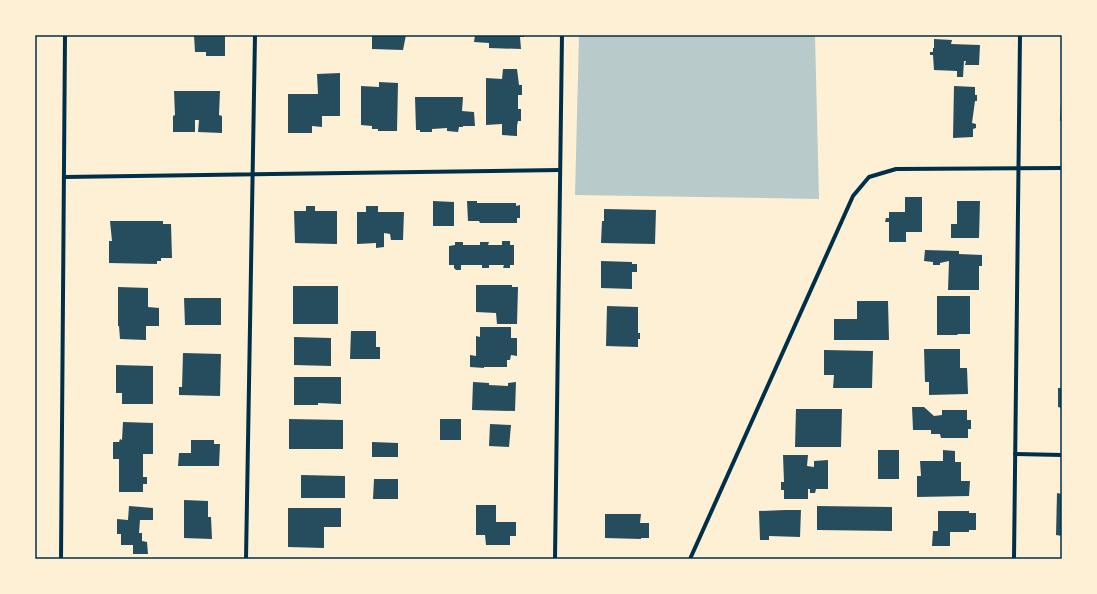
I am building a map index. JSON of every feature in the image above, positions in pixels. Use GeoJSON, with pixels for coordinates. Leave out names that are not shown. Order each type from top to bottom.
{"type":"FeatureCollection","features":[{"type":"Feature","properties":{"kind":"street"},"geometry":{"type":"LineString","coordinates":[[61,559],[65,35]]}},
{"type":"Feature","properties":{"kind":"street"},"geometry":{"type":"LineString","coordinates":[[246,559],[255,35]]}},
{"type":"Feature","properties":{"kind":"street"},"geometry":{"type":"LineString","coordinates":[[555,559],[562,35]]}},
{"type":"Feature","properties":{"kind":"street"},"geometry":{"type":"LineString","coordinates":[[1014,559],[1020,35]]}},
{"type":"Feature","properties":{"kind":"street"},"geometry":{"type":"LineString","coordinates":[[690,559],[853,196],[869,177],[896,169],[1062,168]]}},
{"type":"Feature","properties":{"kind":"street"},"geometry":{"type":"LineString","coordinates":[[64,177],[560,170]]}},
{"type":"Feature","properties":{"kind":"street"},"geometry":{"type":"LineString","coordinates":[[1015,454],[1062,455]]}},
{"type":"Feature","properties":{"kind":"shaded area"},"geometry":{"type":"Polygon","coordinates":[[[579,35],[815,35],[819,199],[575,195],[579,35]]]}},
{"type":"Feature","properties":{"kind":"building"},"geometry":{"type":"Polygon","coordinates":[[[194,35],[225,35],[225,56],[206,56],[206,52],[195,52],[194,35]]]}},
{"type":"Feature","properties":{"kind":"building"},"geometry":{"type":"Polygon","coordinates":[[[372,35],[406,35],[403,50],[372,49],[372,35]]]}},
{"type":"Feature","properties":{"kind":"building"},"geometry":{"type":"Polygon","coordinates":[[[475,35],[524,35],[524,37],[520,37],[521,49],[489,48],[489,43],[474,42],[475,35]]]}},
{"type":"Feature","properties":{"kind":"building"},"geometry":{"type":"Polygon","coordinates":[[[934,39],[952,40],[951,44],[980,45],[979,65],[965,65],[966,61],[964,61],[963,77],[957,77],[957,71],[934,70],[933,55],[930,55],[930,52],[933,52],[934,39]]]}},
{"type":"Feature","properties":{"kind":"building"},"geometry":{"type":"Polygon","coordinates":[[[503,69],[517,69],[519,85],[522,85],[522,95],[518,95],[518,109],[521,109],[521,121],[518,121],[517,136],[502,135],[502,124],[486,125],[486,78],[502,79],[503,69]]]}},
{"type":"Feature","properties":{"kind":"building"},"geometry":{"type":"Polygon","coordinates":[[[340,73],[340,116],[322,116],[322,127],[312,126],[312,133],[288,133],[288,94],[318,94],[317,74],[340,73]]]}},
{"type":"Feature","properties":{"kind":"building"},"geometry":{"type":"Polygon","coordinates":[[[379,82],[398,83],[397,131],[378,131],[378,129],[372,129],[372,126],[361,125],[361,86],[379,87],[379,82]]]}},
{"type":"Feature","properties":{"kind":"building"},"geometry":{"type":"Polygon","coordinates":[[[954,86],[975,87],[977,101],[975,101],[972,123],[976,124],[976,128],[973,129],[973,137],[953,138],[954,86]]]}},
{"type":"Feature","properties":{"kind":"building"},"geometry":{"type":"Polygon","coordinates":[[[174,91],[220,91],[219,115],[222,116],[222,133],[198,132],[199,120],[195,120],[195,132],[173,132],[173,116],[175,115],[174,91]]]}},
{"type":"Feature","properties":{"kind":"building"},"geometry":{"type":"Polygon","coordinates":[[[415,97],[463,97],[462,111],[474,112],[475,126],[459,127],[458,132],[447,131],[447,128],[432,129],[432,132],[420,132],[420,130],[416,130],[415,97]]]}},
{"type":"Feature","properties":{"kind":"building"},"geometry":{"type":"Polygon","coordinates":[[[1061,101],[1062,121],[1060,121],[1061,101]]]}},
{"type":"Feature","properties":{"kind":"building"},"geometry":{"type":"Polygon","coordinates":[[[905,197],[922,197],[922,232],[906,232],[906,242],[889,242],[889,222],[885,222],[886,218],[889,218],[889,212],[905,212],[905,197]]]}},
{"type":"Feature","properties":{"kind":"building"},"geometry":{"type":"Polygon","coordinates":[[[433,201],[454,202],[454,226],[433,226],[433,201]]]}},
{"type":"Feature","properties":{"kind":"building"},"geometry":{"type":"Polygon","coordinates":[[[467,201],[477,201],[477,203],[516,203],[516,206],[520,205],[520,218],[517,218],[517,223],[480,223],[479,221],[468,221],[467,201]]]}},
{"type":"Feature","properties":{"kind":"building"},"geometry":{"type":"Polygon","coordinates":[[[957,201],[980,201],[979,238],[951,238],[951,224],[957,224],[957,201]]]}},
{"type":"Feature","properties":{"kind":"building"},"geometry":{"type":"Polygon","coordinates":[[[306,206],[315,206],[315,211],[337,211],[337,244],[295,243],[294,211],[306,211],[306,206]]]}},
{"type":"Feature","properties":{"kind":"building"},"geometry":{"type":"Polygon","coordinates":[[[366,206],[378,206],[378,212],[404,212],[403,240],[391,240],[390,234],[384,233],[384,247],[376,248],[376,243],[357,244],[357,212],[366,212],[366,206]]]}},
{"type":"Feature","properties":{"kind":"building"},"geometry":{"type":"Polygon","coordinates":[[[604,209],[656,210],[655,244],[601,243],[604,209]]]}},
{"type":"Feature","properties":{"kind":"building"},"geometry":{"type":"Polygon","coordinates":[[[110,221],[163,221],[163,224],[171,224],[172,258],[161,258],[161,261],[157,261],[157,264],[109,263],[109,241],[112,241],[110,221]]]}},
{"type":"Feature","properties":{"kind":"building"},"geometry":{"type":"Polygon","coordinates":[[[502,241],[510,241],[510,245],[514,245],[514,265],[510,265],[510,268],[503,268],[504,265],[489,265],[489,268],[482,268],[482,265],[461,265],[461,270],[456,270],[454,265],[449,265],[449,246],[455,245],[455,242],[463,242],[463,245],[480,245],[480,242],[489,242],[488,245],[502,245],[502,241]]]}},
{"type":"Feature","properties":{"kind":"building"},"geometry":{"type":"Polygon","coordinates":[[[925,250],[959,251],[959,254],[982,255],[982,266],[979,266],[979,290],[948,290],[949,261],[940,263],[940,265],[933,265],[933,262],[924,261],[925,250]]]}},
{"type":"Feature","properties":{"kind":"building"},"geometry":{"type":"Polygon","coordinates":[[[601,261],[632,262],[632,264],[637,264],[637,272],[632,272],[632,289],[601,288],[601,261]]]}},
{"type":"Feature","properties":{"kind":"building"},"geometry":{"type":"Polygon","coordinates":[[[476,285],[512,285],[512,287],[518,287],[517,324],[497,324],[496,313],[476,312],[476,285]]]}},
{"type":"Feature","properties":{"kind":"building"},"geometry":{"type":"Polygon","coordinates":[[[293,286],[338,286],[338,324],[293,324],[293,286]]]}},
{"type":"Feature","properties":{"kind":"building"},"geometry":{"type":"Polygon","coordinates":[[[118,287],[148,288],[148,307],[159,308],[159,326],[146,326],[146,340],[120,339],[118,326],[118,287]]]}},
{"type":"Feature","properties":{"kind":"building"},"geometry":{"type":"Polygon","coordinates":[[[937,296],[970,296],[970,334],[937,335],[937,296]]]}},
{"type":"Feature","properties":{"kind":"building"},"geometry":{"type":"Polygon","coordinates":[[[184,298],[221,298],[221,325],[185,325],[184,298]]]}},
{"type":"Feature","properties":{"kind":"building"},"geometry":{"type":"Polygon","coordinates":[[[857,301],[888,301],[889,340],[834,340],[834,319],[857,319],[857,301]]]}},
{"type":"Feature","properties":{"kind":"building"},"geometry":{"type":"Polygon","coordinates":[[[607,306],[638,307],[638,333],[640,333],[640,339],[638,339],[638,347],[606,346],[607,306]]]}},
{"type":"Feature","properties":{"kind":"building"},"geometry":{"type":"Polygon","coordinates":[[[480,327],[511,327],[511,338],[517,338],[517,356],[511,355],[510,360],[507,360],[507,367],[470,367],[470,355],[476,356],[476,336],[480,337],[480,327]]]}},
{"type":"Feature","properties":{"kind":"building"},"geometry":{"type":"Polygon","coordinates":[[[351,331],[376,331],[376,347],[380,347],[380,359],[350,359],[351,331]]]}},
{"type":"Feature","properties":{"kind":"building"},"geometry":{"type":"Polygon","coordinates":[[[294,337],[331,338],[331,366],[294,365],[294,337]]]}},
{"type":"Feature","properties":{"kind":"building"},"geometry":{"type":"Polygon","coordinates":[[[924,349],[960,349],[960,368],[967,368],[968,394],[929,395],[929,382],[925,382],[924,349]]]}},
{"type":"Feature","properties":{"kind":"building"},"geometry":{"type":"Polygon","coordinates":[[[824,350],[873,351],[872,388],[833,388],[834,375],[824,375],[824,350]]]}},
{"type":"Feature","properties":{"kind":"building"},"geometry":{"type":"Polygon","coordinates":[[[183,353],[221,354],[220,396],[179,395],[179,387],[182,387],[183,353]]]}},
{"type":"Feature","properties":{"kind":"building"},"geometry":{"type":"Polygon","coordinates":[[[116,365],[153,366],[153,404],[122,404],[122,393],[116,393],[116,365]]]}},
{"type":"Feature","properties":{"kind":"building"},"geometry":{"type":"Polygon","coordinates":[[[294,377],[341,377],[341,404],[318,403],[318,405],[294,405],[294,377]]]}},
{"type":"Feature","properties":{"kind":"building"},"geometry":{"type":"Polygon","coordinates":[[[473,382],[508,386],[508,383],[516,382],[515,411],[472,410],[473,382]]]}},
{"type":"Feature","properties":{"kind":"building"},"geometry":{"type":"Polygon","coordinates":[[[1058,388],[1062,388],[1062,408],[1058,407],[1058,388]]]}},
{"type":"Feature","properties":{"kind":"building"},"geometry":{"type":"Polygon","coordinates":[[[912,407],[924,407],[934,416],[942,415],[942,410],[967,410],[967,420],[971,420],[971,429],[968,429],[968,438],[941,438],[940,434],[931,434],[931,430],[913,430],[912,407]]]}},
{"type":"Feature","properties":{"kind":"building"},"geometry":{"type":"Polygon","coordinates":[[[796,409],[842,409],[841,447],[795,447],[796,409]]]}},
{"type":"Feature","properties":{"kind":"building"},"geometry":{"type":"Polygon","coordinates":[[[289,419],[343,420],[343,449],[289,449],[289,419]]]}},
{"type":"Feature","properties":{"kind":"building"},"geometry":{"type":"Polygon","coordinates":[[[440,419],[461,419],[461,440],[440,440],[440,419]]]}},
{"type":"Feature","properties":{"kind":"building"},"geometry":{"type":"Polygon","coordinates":[[[123,422],[153,423],[153,454],[143,454],[143,477],[147,477],[147,484],[143,484],[143,492],[119,492],[119,459],[113,459],[113,442],[119,442],[120,439],[122,440],[123,422]]]}},
{"type":"Feature","properties":{"kind":"building"},"geometry":{"type":"Polygon","coordinates":[[[490,424],[511,425],[509,447],[489,446],[490,424]]]}},
{"type":"Feature","properties":{"kind":"building"},"geometry":{"type":"Polygon","coordinates":[[[191,440],[214,440],[214,444],[220,444],[219,466],[178,466],[179,453],[191,453],[191,440]]]}},
{"type":"Feature","properties":{"kind":"building"},"geometry":{"type":"Polygon","coordinates":[[[372,442],[398,443],[398,457],[372,457],[372,442]]]}},
{"type":"Feature","properties":{"kind":"building"},"geometry":{"type":"Polygon","coordinates":[[[878,450],[899,450],[899,479],[878,479],[878,450]]]}},
{"type":"Feature","properties":{"kind":"building"},"geometry":{"type":"Polygon","coordinates":[[[943,450],[955,451],[955,462],[961,462],[961,481],[970,481],[969,496],[917,497],[917,476],[921,476],[920,461],[943,461],[943,450]]]}},
{"type":"Feature","properties":{"kind":"building"},"geometry":{"type":"Polygon","coordinates":[[[783,455],[808,455],[807,466],[814,467],[814,461],[828,460],[828,489],[816,489],[815,493],[810,493],[810,489],[808,489],[808,499],[784,499],[784,490],[781,490],[781,482],[784,482],[783,455]]]}},
{"type":"Feature","properties":{"kind":"building"},"geometry":{"type":"Polygon","coordinates":[[[301,475],[345,476],[345,498],[301,498],[301,475]]]}},
{"type":"Feature","properties":{"kind":"building"},"geometry":{"type":"Polygon","coordinates":[[[374,479],[398,479],[398,499],[373,499],[374,479]]]}},
{"type":"Feature","properties":{"kind":"building"},"geometry":{"type":"Polygon","coordinates":[[[1057,493],[1062,494],[1062,536],[1056,535],[1057,493]]]}},
{"type":"Feature","properties":{"kind":"building"},"geometry":{"type":"Polygon","coordinates":[[[184,500],[208,501],[208,517],[211,517],[212,539],[184,538],[184,500]]]}},
{"type":"Feature","properties":{"kind":"building"},"geometry":{"type":"Polygon","coordinates":[[[476,505],[496,505],[496,522],[516,522],[516,536],[510,536],[510,545],[486,545],[485,535],[476,535],[476,505]]]}},
{"type":"Feature","properties":{"kind":"building"},"geometry":{"type":"Polygon","coordinates":[[[129,506],[153,508],[153,520],[140,520],[139,533],[142,533],[142,541],[147,542],[148,554],[133,554],[133,545],[121,545],[121,534],[117,534],[117,519],[128,520],[129,506]]]}},
{"type":"Feature","properties":{"kind":"building"},"geometry":{"type":"Polygon","coordinates":[[[817,506],[892,507],[892,531],[817,530],[817,506]]]}},
{"type":"Feature","properties":{"kind":"building"},"geometry":{"type":"Polygon","coordinates":[[[288,508],[341,508],[341,527],[324,527],[324,548],[288,547],[288,508]]]}},
{"type":"Feature","properties":{"kind":"building"},"geometry":{"type":"Polygon","coordinates":[[[801,510],[800,537],[769,536],[769,540],[760,540],[759,511],[801,510]]]}},
{"type":"Feature","properties":{"kind":"building"},"geometry":{"type":"Polygon","coordinates":[[[938,511],[969,511],[969,513],[976,513],[976,530],[969,530],[969,532],[950,532],[950,546],[932,546],[933,531],[938,531],[938,511]]]}},
{"type":"Feature","properties":{"kind":"building"},"geometry":{"type":"Polygon","coordinates":[[[605,514],[641,514],[640,523],[649,523],[649,538],[605,538],[605,514]]]}}]}
